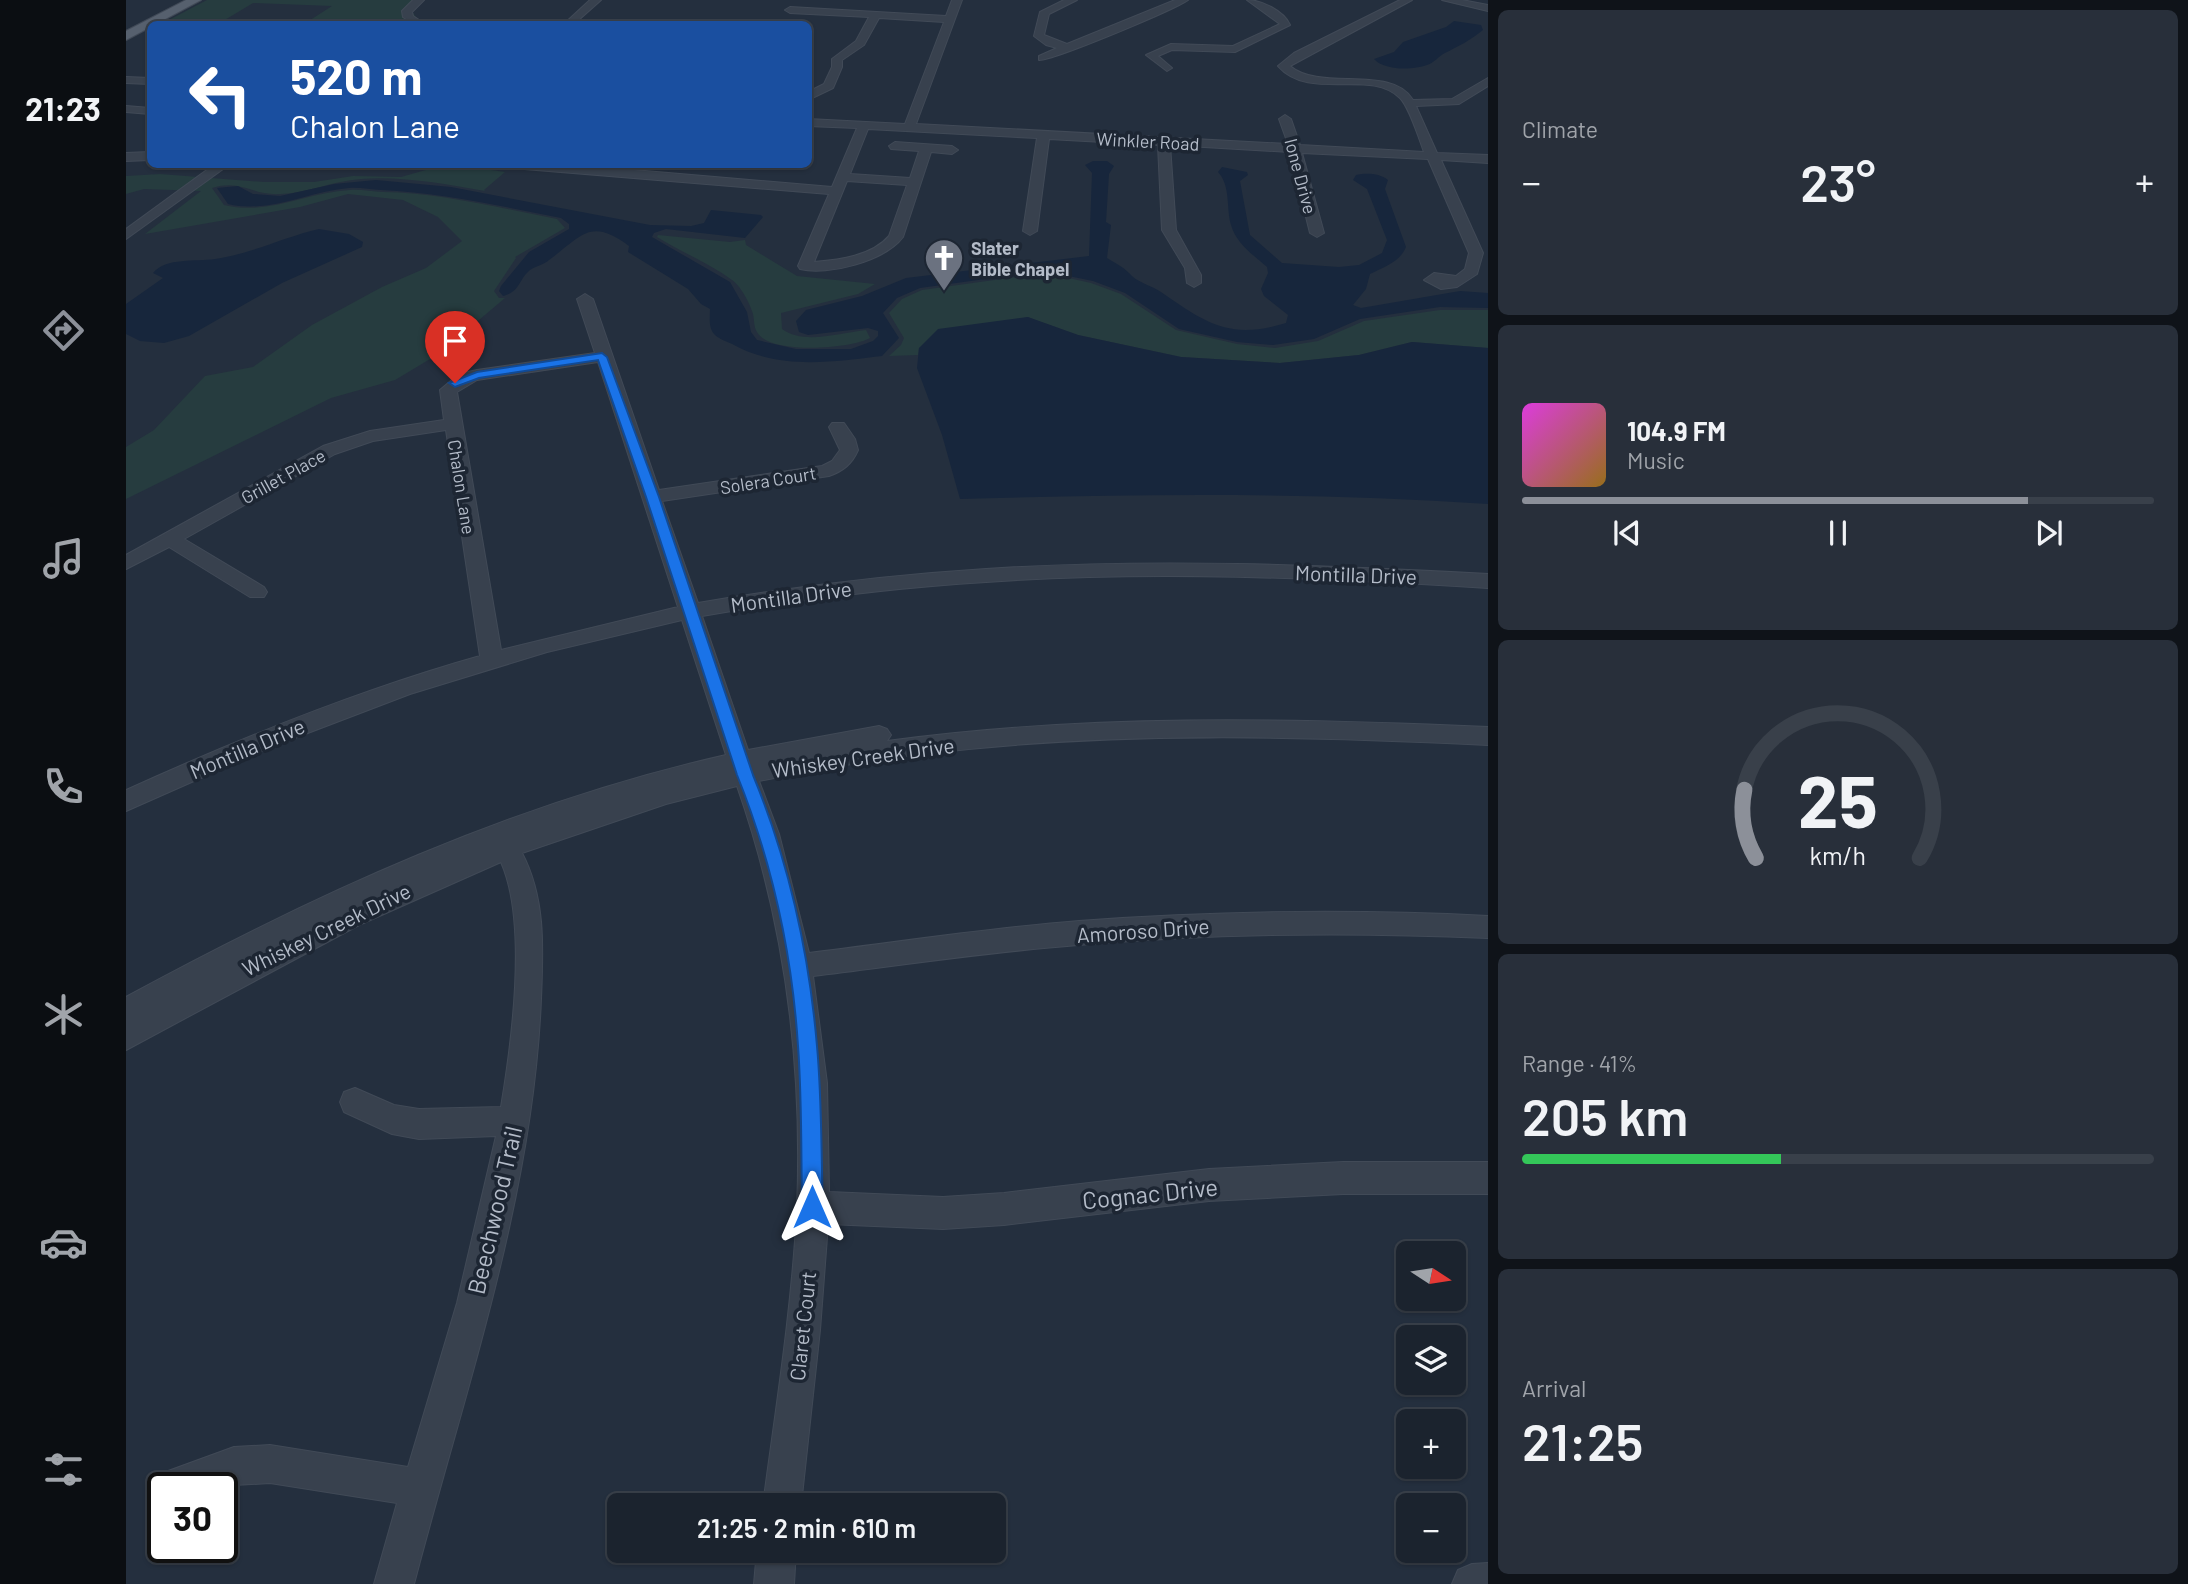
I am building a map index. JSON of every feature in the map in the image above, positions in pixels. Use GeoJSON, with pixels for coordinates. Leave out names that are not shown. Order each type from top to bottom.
{"type":"FeatureCollection","features":[{"type":"Feature","properties":{"kind":"main road"},"geometry":{"type":"LineString","coordinates":[[127,29],[177,0]]}},
{"type":"Feature","properties":{"kind":"main road"},"geometry":{"type":"LineString","coordinates":[[155,21],[195,0]]}},
{"type":"Feature","properties":{"kind":"main road"},"geometry":{"type":"LineString","coordinates":[[127,29],[147,25]]}},
{"type":"Feature","properties":{"kind":"street"},"geometry":{"type":"LineString","coordinates":[[415,21],[408,17],[407,11],[419,0]]}},
{"type":"Feature","properties":{"kind":"street"},"geometry":{"type":"LineString","coordinates":[[572,21],[596,0]]}},
{"type":"Feature","properties":{"kind":"street"},"geometry":{"type":"LineString","coordinates":[[909,128],[957,0]]}},
{"type":"Feature","properties":{"kind":"street"},"geometry":{"type":"LineString","coordinates":[[1068,48],[1044,41],[1039,36],[1039,31],[1045,12],[1072,0]]}},
{"type":"Feature","properties":{"kind":"street"},"geometry":{"type":"LineString","coordinates":[[1043,58],[1183,0]]}},
{"type":"Feature","properties":{"kind":"street"},"geometry":{"type":"LineString","coordinates":[[1167,68],[1151,55],[1171,47],[1235,49],[1285,25],[1284,21],[1252,0]]}},
{"type":"Feature","properties":{"kind":"street"},"geometry":{"type":"LineString","coordinates":[[1407,0],[1298,55],[1283,66],[1288,72],[1310,79],[1384,86],[1403,94],[1476,253],[1472,271],[1461,279],[1451,281]]}},
{"type":"Feature","properties":{"kind":"street"},"geometry":{"type":"LineString","coordinates":[[1449,0],[1488,8]]}},
{"type":"Feature","properties":{"kind":"street"},"geometry":{"type":"LineString","coordinates":[[790,10],[949,19]]}},
{"type":"Feature","properties":{"kind":"street"},"geometry":{"type":"LineString","coordinates":[[812,95],[829,86],[837,67],[837,59],[860,43],[876,14]]}},
{"type":"Feature","properties":{"kind":"street"},"geometry":{"type":"LineString","coordinates":[[126,80],[147,84]]}},
{"type":"Feature","properties":{"kind":"street"},"geometry":{"type":"LineString","coordinates":[[1409,103],[1455,102],[1488,81]]}},
{"type":"Feature","properties":{"kind":"street"},"geometry":{"type":"LineString","coordinates":[[126,85],[147,84]]}},
{"type":"Feature","properties":{"kind":"street"},"geometry":{"type":"LineString","coordinates":[[126,109],[147,111]]}},
{"type":"Feature","properties":{"kind":"street"},"geometry":{"type":"LineString","coordinates":[[126,122],[147,112]]}},
{"type":"Feature","properties":{"kind":"street","name":"Ione Drive"},"geometry":{"type":"LineString","coordinates":[[1285,119],[1317,233]]}},
{"type":"Feature","properties":{"kind":"street","name":"Winkler Road"},"geometry":{"type":"LineString","coordinates":[[812,122],[1488,159]]}},
{"type":"Feature","properties":{"kind":"street"},"geometry":{"type":"LineString","coordinates":[[864,125],[804,266],[835,264],[890,246],[896,237],[926,148]]}},
{"type":"Feature","properties":{"kind":"street"},"geometry":{"type":"LineString","coordinates":[[1030,231],[1043,135]]}},
{"type":"Feature","properties":{"kind":"street"},"geometry":{"type":"LineString","coordinates":[[1164,142],[1169,230],[1172,240],[1192,266],[1194,283]]}},
{"type":"Feature","properties":{"kind":"street"},"geometry":{"type":"LineString","coordinates":[[895,146],[952,150]]}},
{"type":"Feature","properties":{"kind":"street"},"geometry":{"type":"LineString","coordinates":[[126,157],[147,161]]}},
{"type":"Feature","properties":{"kind":"street"},"geometry":{"type":"LineString","coordinates":[[126,235],[218,168]]}},
{"type":"Feature","properties":{"kind":"street"},"geometry":{"type":"LineString","coordinates":[[560,168],[838,191]]}},
{"type":"Feature","properties":{"kind":"street"},"geometry":{"type":"LineString","coordinates":[[727,182],[735,168]]}},
{"type":"Feature","properties":{"kind":"street"},"geometry":{"type":"LineString","coordinates":[[844,177],[914,182]]}},
{"type":"Feature","properties":{"kind":"street","name":"Claret Court"},"geometry":{"type":"LineString","coordinates":[[585,299],[602,357],[762,816],[778,869],[799,966],[808,1047],[812,1207],[809,1271],[783,1493]]}},
{"type":"Feature","properties":{"kind":"street","name":"Chalon Lane"},"geometry":{"type":"LineString","coordinates":[[492,660],[448,390],[465,378],[602,357]]}},
{"type":"Feature","properties":{"kind":"street","name":"Grillet Place"},"geometry":{"type":"LineString","coordinates":[[126,563],[343,444],[370,436],[452,424]]}},
{"type":"Feature","properties":{"kind":"street","name":"Solera Court"},"geometry":{"type":"LineString","coordinates":[[652,497],[829,470],[843,462],[849,450],[838,427]]}},
{"type":"Feature","properties":{"kind":"street"},"geometry":{"type":"LineString","coordinates":[[170,539],[257,592]]}},
{"type":"Feature","properties":{"kind":"street","name":"Montilla Drive"},"geometry":{"type":"LineString","coordinates":[[126,801],[292,728],[492,660],[690,611],[862,586],[1029,574],[1154,570],[1299,571],[1488,580]]}},
{"type":"Feature","properties":{"kind":"street","name":"Whiskey Creek Drive"},"geometry":{"type":"LineString","coordinates":[[130,1017],[408,889],[503,839],[638,804],[743,767],[894,733],[1064,718],[1254,712],[1488,720]]}},
{"type":"Feature","properties":{"kind":"street","name":"Whiskey Creek Drive"},"geometry":{"type":"LineString","coordinates":[[743,767],[1062,734],[1231,728],[1488,736]]}},
{"type":"Feature","properties":{"kind":"street","name":"Beechwood Trail"},"geometry":{"type":"LineString","coordinates":[[394,1584],[494,1228],[523,1071],[528,937],[522,884],[503,839]]}},
{"type":"Feature","properties":{"kind":"street","name":"Amoroso Drive"},"geometry":{"type":"LineString","coordinates":[[799,966],[1019,939],[1131,929],[1312,922],[1488,927]]}},
{"type":"Feature","properties":{"kind":"street"},"geometry":{"type":"LineString","coordinates":[[355,1102],[392,1119],[419,1124],[515,1121]]}},
{"type":"Feature","properties":{"kind":"street","name":"Cognac Drive"},"geometry":{"type":"LineString","coordinates":[[812,1207],[943,1213],[1004,1209],[1222,1184],[1343,1178],[1488,1178]]}},
{"type":"Feature","properties":{"kind":"street"},"geometry":{"type":"LineString","coordinates":[[217,1472],[234,1466],[270,1464],[422,1488]]}},
{"type":"Feature","properties":{"kind":"street"},"geometry":{"type":"LineString","coordinates":[[774,1584],[776,1563]]}},
{"type":"Feature","properties":{"kind":"street"},"geometry":{"type":"LineString","coordinates":[[1472,1584],[1488,1583]]}},
{"type":"Feature","properties":{"kind":"green space"},"geometry":{"type":"Polygon","coordinates":[[[207,0],[420,0],[411,10],[419,21],[309,21],[332,6],[253,3],[223,21],[167,21],[207,0]]]}},
{"type":"Feature","properties":{"kind":"green space"},"geometry":{"type":"Polygon","coordinates":[[[432,168],[478,168],[505,172],[485,191],[423,181],[376,178],[351,180],[281,194],[262,193],[231,185],[212,188],[224,205],[240,208],[272,206],[350,190],[427,195],[557,219],[565,228],[515,257],[494,291],[499,298],[505,298],[440,353],[395,380],[331,398],[126,499],[126,447],[154,430],[205,376],[253,367],[312,325],[382,287],[426,268],[462,241],[438,217],[403,200],[348,194],[300,207],[145,234],[201,191],[144,189],[126,194],[126,176],[160,174],[264,182],[314,182],[353,176],[401,177],[432,168]]]}},
{"type":"Feature","properties":{"kind":"green space"},"geometry":{"type":"Polygon","coordinates":[[[657,237],[730,242],[745,240],[746,245],[797,276],[875,284],[858,294],[781,313],[782,329],[791,334],[822,337],[866,330],[870,338],[846,345],[811,348],[777,344],[765,339],[757,332],[751,307],[735,282],[657,237]]]}},
{"type":"Feature","properties":{"kind":"green space"},"geometry":{"type":"Polygon","coordinates":[[[1046,273],[1091,283],[1121,294],[1176,330],[1237,344],[1275,348],[1318,341],[1364,321],[1440,310],[1488,310],[1488,348],[1412,342],[1359,355],[1280,363],[1181,357],[1078,335],[1027,317],[919,348],[918,355],[889,356],[901,345],[904,338],[889,313],[902,299],[922,290],[1046,273]]]}},
{"type":"Feature","properties":{"kind":"water"},"geometry":{"type":"Polygon","coordinates":[[[1454,21],[1481,25],[1483,30],[1432,63],[1421,67],[1385,66],[1374,59],[1394,52],[1403,42],[1446,27],[1454,21]]]}},
{"type":"Feature","properties":{"kind":"water"},"geometry":{"type":"Polygon","coordinates":[[[1093,161],[1107,161],[1114,166],[1109,174],[1106,222],[1111,225],[1107,258],[1138,281],[1220,326],[1249,330],[1266,328],[1286,323],[1288,315],[1264,296],[1261,289],[1268,273],[1267,267],[1246,248],[1233,231],[1225,184],[1218,172],[1222,167],[1247,172],[1248,175],[1240,181],[1250,235],[1282,263],[1339,267],[1359,265],[1382,253],[1387,240],[1367,189],[1353,180],[1356,175],[1364,174],[1377,175],[1388,180],[1385,189],[1406,247],[1396,260],[1370,274],[1366,289],[1353,305],[1361,308],[1460,291],[1488,293],[1488,308],[1440,307],[1360,319],[1314,339],[1273,345],[1237,342],[1179,329],[1125,293],[1093,281],[1044,271],[920,288],[897,298],[883,313],[899,338],[882,356],[825,362],[788,361],[751,353],[717,336],[710,326],[710,309],[701,304],[688,289],[628,252],[629,246],[605,233],[595,231],[579,237],[547,262],[530,270],[516,288],[503,296],[499,291],[501,286],[529,252],[569,229],[569,224],[561,218],[449,197],[357,188],[334,190],[274,204],[244,206],[228,204],[217,188],[238,186],[253,194],[280,196],[334,184],[376,180],[451,187],[650,225],[691,226],[704,223],[711,210],[761,215],[763,217],[745,238],[666,229],[654,233],[652,237],[730,282],[747,312],[751,332],[757,340],[796,349],[851,349],[873,341],[878,336],[878,331],[868,328],[808,335],[799,332],[796,321],[806,310],[862,296],[906,278],[1089,256],[1092,173],[1085,165],[1093,161]]]}},
{"type":"Feature","properties":{"kind":"water"},"geometry":{"type":"Polygon","coordinates":[[[319,229],[349,234],[363,242],[362,247],[282,283],[189,336],[164,343],[140,341],[126,334],[126,304],[163,278],[153,273],[166,264],[228,257],[319,229]]]}},
{"type":"Feature","properties":{"kind":"water"},"geometry":{"type":"Polygon","coordinates":[[[1028,317],[1078,335],[1181,357],[1280,363],[1359,355],[1412,342],[1488,348],[1488,504],[1356,497],[1224,495],[960,499],[942,435],[917,368],[919,348],[938,329],[1028,317]]]}},
{"type":"Feature","properties":{"kind":"place","name":"Slater Bible Chapel"},"geometry":{"type":"Point","coordinates":[944,292]}},
{"type":"Feature","properties":{"kind":"route"},"geometry":{"type":"LineString","coordinates":[[455,383],[477,375],[602,357],[745,775],[762,816],[788,909],[799,966],[808,1047],[812,1207]]}}]}
